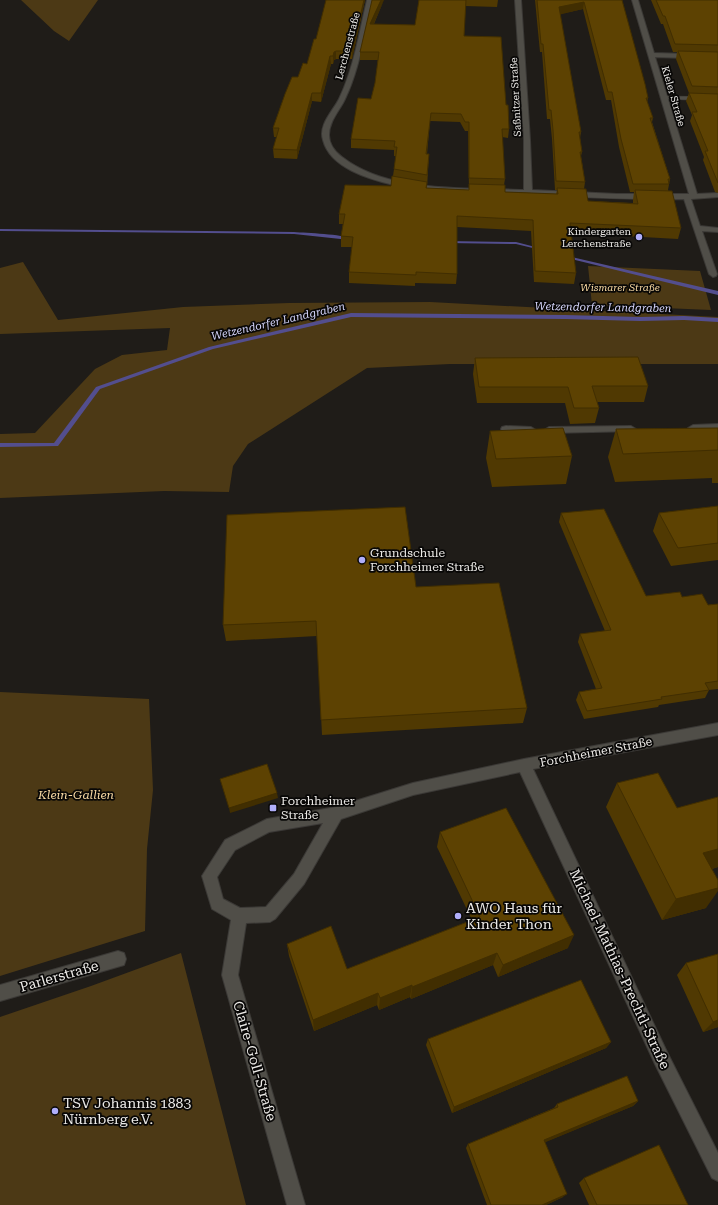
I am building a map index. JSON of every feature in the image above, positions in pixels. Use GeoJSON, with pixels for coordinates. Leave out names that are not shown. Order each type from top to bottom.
{"type":"FeatureCollection","features":[{"type":"Feature","properties":{"kind":"street","name":"Lerchenstraße"},"geometry":{"type":"LineString","coordinates":[[370,0],[348,85],[327,127],[325,135],[329,149],[338,158],[363,173],[394,183],[454,189],[691,197],[718,195]]}},
{"type":"Feature","properties":{"kind":"street","name":"Saßnitzer Straße"},"geometry":{"type":"LineString","coordinates":[[518,0],[527,140],[528,192]]}},
{"type":"Feature","properties":{"kind":"street","name":"Kieler Straße"},"geometry":{"type":"LineString","coordinates":[[635,0],[664,97],[691,197]]}},
{"type":"Feature","properties":{"kind":"street"},"geometry":{"type":"LineString","coordinates":[[652,55],[718,57]]}},
{"type":"Feature","properties":{"kind":"street"},"geometry":{"type":"LineString","coordinates":[[691,197],[698,228],[713,274]]}},
{"type":"Feature","properties":{"kind":"street"},"geometry":{"type":"LineString","coordinates":[[698,228],[718,230]]}},
{"type":"Feature","properties":{"kind":"street"},"geometry":{"type":"LineString","coordinates":[[686,428],[718,428]]}},
{"type":"Feature","properties":{"kind":"street"},"geometry":{"type":"LineString","coordinates":[[506,429],[639,429]]}},
{"type":"Feature","properties":{"kind":"street","name":"Forchheimer Straße"},"geometry":{"type":"LineString","coordinates":[[240,916],[217,904],[209,876],[230,845],[267,826],[336,814],[413,789],[524,765],[718,729]]}},
{"type":"Feature","properties":{"kind":"street","name":"Michael-Mathias-Prechtl-Straße"},"geometry":{"type":"LineString","coordinates":[[524,765],[661,1058],[718,1172]]}},
{"type":"Feature","properties":{"kind":"street"},"geometry":{"type":"LineString","coordinates":[[240,916],[270,914],[299,879],[336,814]]}},
{"type":"Feature","properties":{"kind":"street","name":"Claire-Goll-Straße"},"geometry":{"type":"LineString","coordinates":[[240,916],[230,975],[296,1205]]}},
{"type":"Feature","properties":{"kind":"street","name":"Parlerstraße"},"geometry":{"type":"LineString","coordinates":[[0,993],[118,958]]}},
{"type":"Feature","properties":{"kind":"lane"},"geometry":{"type":"LineString","coordinates":[[664,97],[718,99]]}},
{"type":"Feature","properties":{"kind":"green space"},"geometry":{"type":"Polygon","coordinates":[[[21,0],[98,0],[69,41],[54,31],[21,0]]]}},
{"type":"Feature","properties":{"kind":"green space"},"geometry":{"type":"Polygon","coordinates":[[[23,262],[58,320],[183,307],[289,303],[430,302],[718,317],[718,364],[450,364],[367,368],[248,444],[233,466],[229,492],[164,491],[0,498],[0,434],[35,433],[95,369],[122,355],[167,350],[170,328],[0,334],[0,268],[23,262]]]}},
{"type":"Feature","properties":{"kind":"green space","name":"Wismarer Straße"},"geometry":{"type":"Polygon","coordinates":[[[588,266],[700,271],[711,310],[592,305],[588,266]]]}},
{"type":"Feature","properties":{"kind":"green space","name":"Klein-Gallien"},"geometry":{"type":"Polygon","coordinates":[[[0,692],[149,699],[153,790],[147,849],[145,931],[0,976],[0,692]]]}},
{"type":"Feature","properties":{"kind":"green space"},"geometry":{"type":"Polygon","coordinates":[[[181,953],[246,1205],[0,1205],[0,1017],[181,953]]]}},
{"type":"Feature","properties":{"kind":"building"},"geometry":{"type":"Polygon","coordinates":[[[326,0],[364,0],[352,51],[336,51],[334,52],[333,56],[330,56],[321,93],[312,93],[297,150],[273,149],[279,128],[273,128],[285,94],[292,77],[298,77],[303,63],[307,64],[314,39],[316,39],[326,0]]]}},
{"type":"Feature","properties":{"kind":"building"},"geometry":{"type":"Polygon","coordinates":[[[372,0],[381,0],[370,24],[415,25],[419,0],[466,0],[464,36],[501,37],[509,129],[502,129],[505,179],[469,178],[469,122],[465,122],[461,114],[431,113],[426,154],[429,154],[427,175],[394,169],[397,147],[394,147],[395,141],[351,139],[358,98],[371,99],[375,83],[379,52],[360,52],[372,0]]]}},
{"type":"Feature","properties":{"kind":"building"},"geometry":{"type":"Polygon","coordinates":[[[537,0],[622,0],[645,84],[648,98],[646,98],[653,118],[650,118],[670,179],[668,179],[669,184],[633,184],[621,139],[612,92],[608,92],[584,2],[559,7],[581,132],[579,132],[582,152],[580,152],[585,182],[556,181],[551,110],[549,110],[537,0]]]}},
{"type":"Feature","properties":{"kind":"building"},"geometry":{"type":"Polygon","coordinates":[[[656,0],[718,0],[718,45],[675,44],[665,16],[663,16],[656,0]]]}},
{"type":"Feature","properties":{"kind":"building"},"geometry":{"type":"Polygon","coordinates":[[[678,51],[718,52],[718,87],[692,86],[678,51]]]}},
{"type":"Feature","properties":{"kind":"building"},"geometry":{"type":"Polygon","coordinates":[[[689,93],[718,94],[718,183],[705,151],[708,151],[692,112],[697,112],[689,93]]]}},
{"type":"Feature","properties":{"kind":"building"},"geometry":{"type":"Polygon","coordinates":[[[392,176],[427,182],[426,188],[469,190],[469,184],[505,185],[505,192],[558,194],[557,188],[586,189],[588,201],[638,204],[635,190],[672,191],[681,228],[570,223],[576,273],[535,271],[533,220],[457,216],[457,274],[416,272],[416,275],[349,272],[353,237],[341,236],[345,214],[339,214],[345,185],[391,186],[392,176]]]}},
{"type":"Feature","properties":{"kind":"building"},"geometry":{"type":"Polygon","coordinates":[[[638,357],[648,386],[592,386],[599,408],[574,408],[568,387],[479,387],[475,358],[638,357]]]}},
{"type":"Feature","properties":{"kind":"building"},"geometry":{"type":"Polygon","coordinates":[[[563,428],[572,456],[496,459],[490,431],[563,428]]]}},
{"type":"Feature","properties":{"kind":"building"},"geometry":{"type":"Polygon","coordinates":[[[718,428],[718,450],[623,454],[616,429],[718,428]]]}},
{"type":"Feature","properties":{"kind":"building"},"geometry":{"type":"Polygon","coordinates":[[[718,506],[718,543],[678,548],[659,513],[718,506]]]}},
{"type":"Feature","properties":{"kind":"building"},"geometry":{"type":"Polygon","coordinates":[[[405,507],[416,587],[499,583],[527,708],[321,720],[316,621],[223,625],[227,515],[405,507]]]}},
{"type":"Feature","properties":{"kind":"building"},"geometry":{"type":"Polygon","coordinates":[[[604,509],[646,596],[680,592],[682,597],[702,594],[708,605],[718,604],[718,681],[705,683],[709,690],[661,697],[662,699],[587,711],[579,692],[602,688],[580,634],[611,630],[561,513],[604,509]]]}},
{"type":"Feature","properties":{"kind":"building"},"geometry":{"type":"Polygon","coordinates":[[[267,764],[277,793],[229,808],[220,779],[267,764]]]}},
{"type":"Feature","properties":{"kind":"building"},"geometry":{"type":"Polygon","coordinates":[[[658,773],[677,808],[718,797],[718,849],[703,853],[718,880],[718,888],[676,899],[617,783],[658,773]]]}},
{"type":"Feature","properties":{"kind":"building"},"geometry":{"type":"Polygon","coordinates":[[[506,808],[574,935],[503,965],[497,953],[412,987],[412,985],[380,998],[378,993],[313,1020],[287,944],[331,926],[347,969],[480,917],[440,832],[506,808]]]}},
{"type":"Feature","properties":{"kind":"building"},"geometry":{"type":"Polygon","coordinates":[[[718,954],[718,1020],[713,1022],[686,963],[718,954]]]}},
{"type":"Feature","properties":{"kind":"building"},"geometry":{"type":"Polygon","coordinates":[[[581,980],[611,1042],[454,1107],[428,1039],[581,980]]]}},
{"type":"Feature","properties":{"kind":"building"},"geometry":{"type":"Polygon","coordinates":[[[627,1076],[638,1101],[544,1140],[567,1194],[542,1205],[491,1205],[468,1144],[558,1107],[557,1104],[627,1076]]]}},
{"type":"Feature","properties":{"kind":"building"},"geometry":{"type":"Polygon","coordinates":[[[659,1145],[688,1205],[597,1205],[584,1178],[659,1145]]]}},
{"type":"Feature","properties":{"kind":"waterway","name":"Wetzendorfer Landgraben"},"geometry":{"type":"LineString","coordinates":[[0,230],[294,233],[350,239]]}},
{"type":"Feature","properties":{"kind":"waterway","name":"Wetzendorfer Landgraben"},"geometry":{"type":"LineString","coordinates":[[448,242],[516,243],[541,249]]}},
{"type":"Feature","properties":{"kind":"waterway","name":"Wetzendorfer Landgraben"},"geometry":{"type":"LineString","coordinates":[[565,256],[718,293]]}},
{"type":"Feature","properties":{"kind":"waterway","name":"Wetzendorfer Landgraben"},"geometry":{"type":"LineString","coordinates":[[0,445],[56,445],[98,388],[211,348],[351,315],[640,319],[684,318],[718,320]]}},
{"type":"Feature","properties":{"kind":"place","name":"Kindergarten Lerchenstraße"},"geometry":{"type":"Point","coordinates":[639,237]}},
{"type":"Feature","properties":{"kind":"place","name":"Grundschule Forchheimer Straße"},"geometry":{"type":"Point","coordinates":[362,560]}},
{"type":"Feature","properties":{"kind":"place","name":"Forchheimer Straße"},"geometry":{"type":"Point","coordinates":[273,808]}},
{"type":"Feature","properties":{"kind":"place","name":"AWO Haus für Kinder Thon"},"geometry":{"type":"Point","coordinates":[458,916]}},
{"type":"Feature","properties":{"kind":"place","name":"TSV Johannis 1883 Nürnberg e.V."},"geometry":{"type":"Point","coordinates":[55,1111]}}]}
